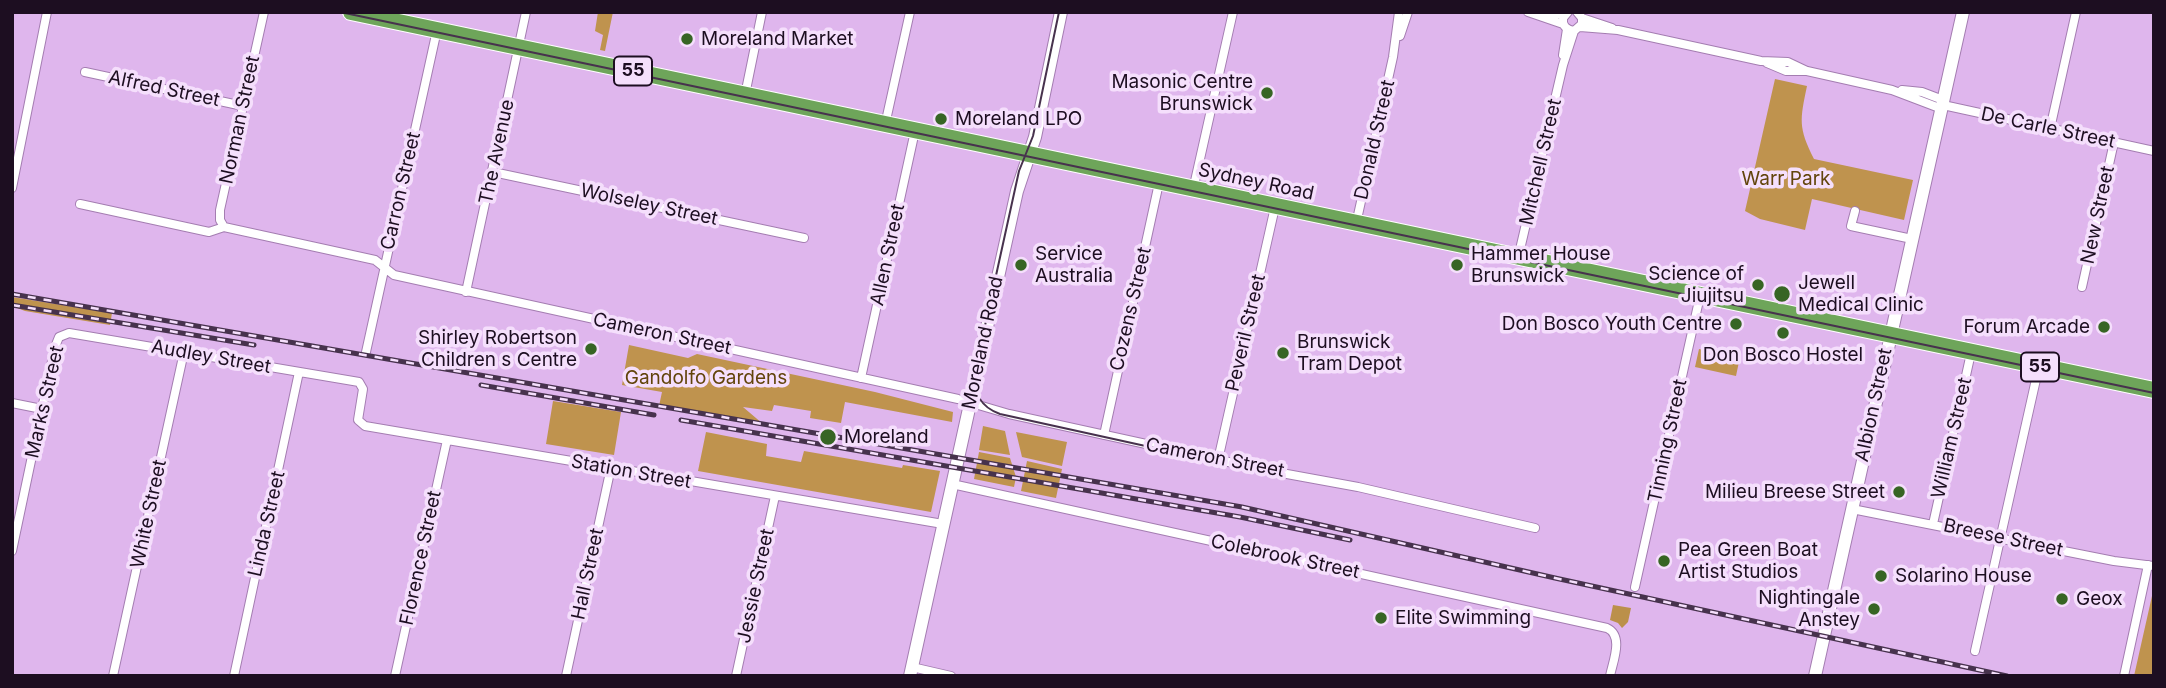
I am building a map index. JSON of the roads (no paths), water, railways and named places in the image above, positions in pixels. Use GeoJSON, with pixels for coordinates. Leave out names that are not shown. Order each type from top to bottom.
{"type":"FeatureCollection","features":[{"type":"Feature","properties":{"kind":"highway","name":"Sydney Road"},"geometry":{"type":"LineString","coordinates":[[355,13],[2154,390]]}},
{"type":"Feature","properties":{"kind":"main road","name":"Moreland Road"},"geometry":{"type":"LineString","coordinates":[[911,671],[1017,191],[1035,137],[1061,12]]}},
{"type":"Feature","properties":{"kind":"main road","name":"Albion Street"},"geometry":{"type":"LineString","coordinates":[[1815,676],[1963,12]]}},
{"type":"Feature","properties":{"kind":"street"},"geometry":{"type":"LineString","coordinates":[[12,188],[47,12]]}},
{"type":"Feature","properties":{"kind":"street","name":"Norman Street"},"geometry":{"type":"LineString","coordinates":[[224,227],[220,220],[220,210],[264,12]]}},
{"type":"Feature","properties":{"kind":"street","name":"The Avenue"},"geometry":{"type":"LineString","coordinates":[[466,292],[526,12]]}},
{"type":"Feature","properties":{"kind":"street"},"geometry":{"type":"LineString","coordinates":[[745,95],[762,12]]}},
{"type":"Feature","properties":{"kind":"street"},"geometry":{"type":"LineString","coordinates":[[886,125],[910,12]]}},
{"type":"Feature","properties":{"kind":"street","name":"Donald Street"},"geometry":{"type":"LineString","coordinates":[[1356,224],[1393,57],[1399,12]]}},
{"type":"Feature","properties":{"kind":"street","name":"Donald Street"},"geometry":{"type":"LineString","coordinates":[[1393,57],[1408,12]]}},
{"type":"Feature","properties":{"kind":"street","name":"De Carle Street"},"geometry":{"type":"LineString","coordinates":[[1528,12],[1573,19]]}},
{"type":"Feature","properties":{"kind":"street","name":"De Carle Street"},"geometry":{"type":"LineString","coordinates":[[1547,12],[1761,61],[1788,62],[1807,71],[1892,90],[1922,92],[1942,105],[2154,151]]}},
{"type":"Feature","properties":{"kind":"street"},"geometry":{"type":"LineString","coordinates":[[2050,129],[2076,12]]}},
{"type":"Feature","properties":{"kind":"street"},"geometry":{"type":"LineString","coordinates":[[1193,190],[1231,15]]}},
{"type":"Feature","properties":{"kind":"street","name":"Mitchell Street"},"geometry":{"type":"LineString","coordinates":[[1518,258],[1573,19]]}},
{"type":"Feature","properties":{"kind":"street","name":"Carron Street"},"geometry":{"type":"LineString","coordinates":[[366,352],[437,30]]}},
{"type":"Feature","properties":{"kind":"street","name":"Alfred Street"},"geometry":{"type":"LineString","coordinates":[[85,72],[243,106]]}},
{"type":"Feature","properties":{"kind":"street","name":"Allen Street"},"geometry":{"type":"LineString","coordinates":[[861,378],[915,131]]}},
{"type":"Feature","properties":{"kind":"street","name":"New Street"},"geometry":{"type":"LineString","coordinates":[[2082,287],[2114,142]]}},
{"type":"Feature","properties":{"kind":"street","name":"Wolseley Street"},"geometry":{"type":"LineString","coordinates":[[493,172],[804,238]]}},
{"type":"Feature","properties":{"kind":"street","name":"Cozens Street"},"geometry":{"type":"LineString","coordinates":[[1104,435],[1159,183]]}},
{"type":"Feature","properties":{"kind":"street","name":"Cameron Street"},"geometry":{"type":"LineString","coordinates":[[80,204],[209,232],[224,227],[375,260],[394,275],[466,292],[971,402],[1005,413],[1104,435],[1358,487],[1535,528]]}},
{"type":"Feature","properties":{"kind":"street","name":"Peveril Street"},"geometry":{"type":"LineString","coordinates":[[1219,460],[1275,207]]}},
{"type":"Feature","properties":{"kind":"street"},"geometry":{"type":"LineString","coordinates":[[1855,211],[1851,226],[1912,239]]}},
{"type":"Feature","properties":{"kind":"street","name":"Tinning Street"},"geometry":{"type":"LineString","coordinates":[[1635,587],[1700,296]]}},
{"type":"Feature","properties":{"kind":"street","name":"Audley Street"},"geometry":{"type":"LineString","coordinates":[[62,335],[74,333],[361,383]]}},
{"type":"Feature","properties":{"kind":"street","name":"Marks Street"},"geometry":{"type":"LineString","coordinates":[[12,551],[55,347],[62,335]]}},
{"type":"Feature","properties":{"kind":"street","name":"White Street"},"geometry":{"type":"LineString","coordinates":[[113,676],[184,352]]}},
{"type":"Feature","properties":{"kind":"street","name":"William Street"},"geometry":{"type":"LineString","coordinates":[[1933,524],[1971,353]]}},
{"type":"Feature","properties":{"kind":"street"},"geometry":{"type":"LineString","coordinates":[[1975,651],[2039,366]]}},
{"type":"Feature","properties":{"kind":"street","name":"Linda Street"},"geometry":{"type":"LineString","coordinates":[[234,676],[299,372]]}},
{"type":"Feature","properties":{"kind":"street","name":"Station Street"},"geometry":{"type":"LineString","coordinates":[[361,383],[358,420],[362,424],[595,465],[610,472],[632,471],[943,524]]}},
{"type":"Feature","properties":{"kind":"street"},"geometry":{"type":"LineString","coordinates":[[12,402],[42,409]]}},
{"type":"Feature","properties":{"kind":"street","name":"Florence Street"},"geometry":{"type":"LineString","coordinates":[[395,676],[447,440]]}},
{"type":"Feature","properties":{"kind":"street","name":"Hall Street"},"geometry":{"type":"LineString","coordinates":[[566,676],[610,472]]}},
{"type":"Feature","properties":{"kind":"street","name":"Colebrook Street"},"geometry":{"type":"LineString","coordinates":[[952,484],[1607,628],[1615,633],[1616,643],[1609,676]]}},
{"type":"Feature","properties":{"kind":"street","name":"Jessie Street"},"geometry":{"type":"LineString","coordinates":[[736,676],[775,496]]}},
{"type":"Feature","properties":{"kind":"street","name":"Breese Street"},"geometry":{"type":"LineString","coordinates":[[1852,509],[2114,561],[2151,565]]}},
{"type":"Feature","properties":{"kind":"street"},"geometry":{"type":"LineString","coordinates":[[2124,676],[2151,565]]}},
{"type":"Feature","properties":{"kind":"street"},"geometry":{"type":"LineString","coordinates":[[911,671],[951,676]]}},
{"type":"Feature","properties":{"kind":"tram line"},"geometry":{"type":"LineString","coordinates":[[340,12],[2154,393]]}},
{"type":"Feature","properties":{"kind":"tram line"},"geometry":{"type":"LineString","coordinates":[[1059,12],[1033,136],[1019,171],[975,371],[975,386],[983,403],[1000,414],[1200,458]]}},
{"type":"Feature","properties":{"kind":"railway"},"geometry":{"type":"LineString","coordinates":[[12,294],[1242,507],[2007,676]]}},
{"type":"Feature","properties":{"kind":"railway"},"geometry":{"type":"LineString","coordinates":[[12,305],[254,345]]}},
{"type":"Feature","properties":{"kind":"railway"},"geometry":{"type":"LineString","coordinates":[[481,385],[654,415]]}},
{"type":"Feature","properties":{"kind":"railway"},"geometry":{"type":"LineString","coordinates":[[681,420],[1240,517],[1350,540]]}},
{"type":"Feature","properties":{"kind":"place","name":"Moreland Market"},"geometry":{"type":"Point","coordinates":[687,39]}},
{"type":"Feature","properties":{"kind":"place","name":"Masonic Centre Brunswick"},"geometry":{"type":"Point","coordinates":[1267,93]}},
{"type":"Feature","properties":{"kind":"place","name":"Moreland LPO"},"geometry":{"type":"Point","coordinates":[941,119]}},
{"type":"Feature","properties":{"kind":"place","name":"Service Australia"},"geometry":{"type":"Point","coordinates":[1021,265]}},
{"type":"Feature","properties":{"kind":"place","name":"Hammer House Brunswick"},"geometry":{"type":"Point","coordinates":[1457,265]}},
{"type":"Feature","properties":{"kind":"place","name":"Science of Jiujitsu"},"geometry":{"type":"Point","coordinates":[1758,285]}},
{"type":"Feature","properties":{"kind":"place","name":"Jewell Medical Clinic"},"geometry":{"type":"Point","coordinates":[1782,294]}},
{"type":"Feature","properties":{"kind":"place","name":"Don Bosco Youth Centre"},"geometry":{"type":"Point","coordinates":[1736,324]}},
{"type":"Feature","properties":{"kind":"place","name":"Forum Arcade"},"geometry":{"type":"Point","coordinates":[2104,327]}},
{"type":"Feature","properties":{"kind":"place","name":"Don Bosco Hostel"},"geometry":{"type":"Point","coordinates":[1783,333]}},
{"type":"Feature","properties":{"kind":"place","name":"Shirley Robertson Children s Centre"},"geometry":{"type":"Point","coordinates":[591,349]}},
{"type":"Feature","properties":{"kind":"place","name":"Brunswick Tram Depot"},"geometry":{"type":"Point","coordinates":[1283,353]}},
{"type":"Feature","properties":{"kind":"place","name":"Moreland"},"geometry":{"type":"Point","coordinates":[828,437]}},
{"type":"Feature","properties":{"kind":"place","name":"Milieu Breese Street"},"geometry":{"type":"Point","coordinates":[1899,492]}},
{"type":"Feature","properties":{"kind":"place","name":"Pea Green Boat Artist Studios"},"geometry":{"type":"Point","coordinates":[1664,561]}},
{"type":"Feature","properties":{"kind":"place","name":"Solarino House"},"geometry":{"type":"Point","coordinates":[1881,576]}},
{"type":"Feature","properties":{"kind":"place","name":"Geox"},"geometry":{"type":"Point","coordinates":[2062,599]}},
{"type":"Feature","properties":{"kind":"place","name":"Nightingale Anstey"},"geometry":{"type":"Point","coordinates":[1874,609]}},
{"type":"Feature","properties":{"kind":"place","name":"Elite Swimming"},"geometry":{"type":"Point","coordinates":[1381,618]}},
{"type":"Feature","properties":{"kind":"park label","name":"Warr Park"},"geometry":{"type":"Point","coordinates":[1786,179]}},
{"type":"Feature","properties":{"kind":"park label","name":"Gandolfo Gardens"},"geometry":{"type":"Point","coordinates":[706,378]}}]}
